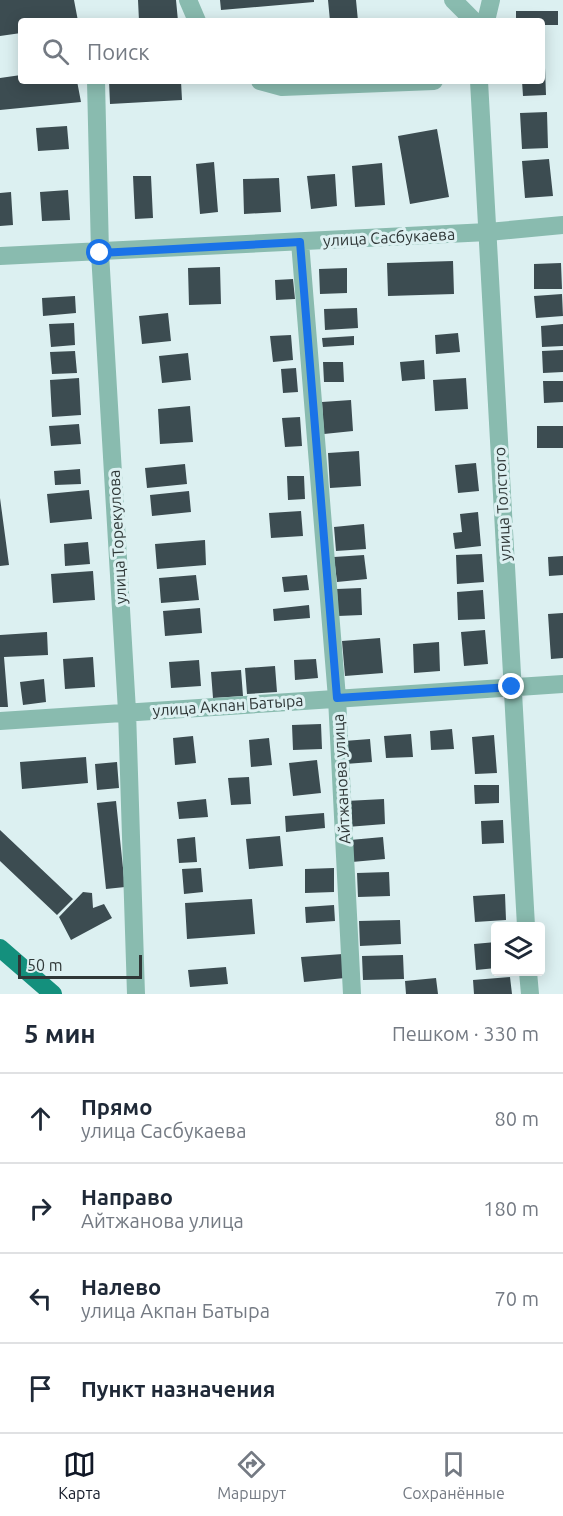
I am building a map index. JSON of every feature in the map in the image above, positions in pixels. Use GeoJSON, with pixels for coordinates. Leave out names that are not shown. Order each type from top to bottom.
{"type":"FeatureCollection","features":[{"type":"Feature","properties":{"kind":"main road"},"geometry":{"type":"LineString","coordinates":[[0,948],[52,994]]}},
{"type":"Feature","properties":{"kind":"street"},"geometry":{"type":"LineString","coordinates":[[188,0],[196,18]]}},
{"type":"Feature","properties":{"kind":"street"},"geometry":{"type":"LineString","coordinates":[[453,0],[471,18]]}},
{"type":"Feature","properties":{"kind":"street"},"geometry":{"type":"LineString","coordinates":[[487,18],[491,0]]}},
{"type":"Feature","properties":{"kind":"street","name":"улица Торекулова"},"geometry":{"type":"LineString","coordinates":[[96,84],[100,253],[127,711],[136,994]]}},
{"type":"Feature","properties":{"kind":"street"},"geometry":{"type":"LineString","coordinates":[[271,84],[282,87],[358,84]]}},
{"type":"Feature","properties":{"kind":"street","name":"улица Толстого"},"geometry":{"type":"LineString","coordinates":[[479,84],[526,922]]}},
{"type":"Feature","properties":{"kind":"street","name":"улица Сасбукаева"},"geometry":{"type":"LineString","coordinates":[[0,256],[100,253],[488,232],[563,225]]}},
{"type":"Feature","properties":{"kind":"street","name":"Айтжанова улица"},"geometry":{"type":"LineString","coordinates":[[300,242],[337,698],[352,994]]}},
{"type":"Feature","properties":{"kind":"street","name":"улица Акпан Батыра"},"geometry":{"type":"LineString","coordinates":[[0,721],[563,684]]}},
{"type":"Feature","properties":{"kind":"street"},"geometry":{"type":"LineString","coordinates":[[528,976],[530,994]]}},
{"type":"Feature","properties":{"kind":"building"},"geometry":{"type":"Polygon","coordinates":[[[0,0],[74,0],[77,18],[18,18],[18,33],[0,36],[0,0]]]}},
{"type":"Feature","properties":{"kind":"building"},"geometry":{"type":"Polygon","coordinates":[[[138,0],[176,0],[178,18],[139,18],[138,0]]]}},
{"type":"Feature","properties":{"kind":"building"},"geometry":{"type":"Polygon","coordinates":[[[220,0],[314,0],[314,2],[221,10],[220,0]]]}},
{"type":"Feature","properties":{"kind":"building"},"geometry":{"type":"Polygon","coordinates":[[[328,0],[356,0],[358,18],[330,18],[328,0]]]}},
{"type":"Feature","properties":{"kind":"building"},"geometry":{"type":"Polygon","coordinates":[[[516,11],[558,11],[558,25],[545,25],[545,18],[516,18],[516,11]]]}},
{"type":"Feature","properties":{"kind":"building"},"geometry":{"type":"Polygon","coordinates":[[[545,68],[546,95],[523,96],[522,84],[545,84],[545,68]]]}},
{"type":"Feature","properties":{"kind":"building"},"geometry":{"type":"Polygon","coordinates":[[[18,75],[18,84],[78,84],[81,102],[0,110],[0,78],[18,75]]]}},
{"type":"Feature","properties":{"kind":"building"},"geometry":{"type":"Polygon","coordinates":[[[109,84],[181,84],[182,100],[110,104],[109,84]]]}},
{"type":"Feature","properties":{"kind":"building"},"geometry":{"type":"Polygon","coordinates":[[[547,112],[548,148],[522,149],[520,113],[547,112]]]}},
{"type":"Feature","properties":{"kind":"building"},"geometry":{"type":"Polygon","coordinates":[[[67,126],[69,149],[38,151],[36,128],[67,126]]]}},
{"type":"Feature","properties":{"kind":"building"},"geometry":{"type":"Polygon","coordinates":[[[437,129],[449,197],[410,204],[398,136],[437,129]]]}},
{"type":"Feature","properties":{"kind":"building"},"geometry":{"type":"Polygon","coordinates":[[[549,159],[553,196],[525,198],[522,161],[549,159]]]}},
{"type":"Feature","properties":{"kind":"building"},"geometry":{"type":"Polygon","coordinates":[[[214,162],[218,212],[200,214],[196,164],[214,162]]]}},
{"type":"Feature","properties":{"kind":"building"},"geometry":{"type":"Polygon","coordinates":[[[382,163],[385,205],[355,207],[352,166],[382,163]]]}},
{"type":"Feature","properties":{"kind":"building"},"geometry":{"type":"Polygon","coordinates":[[[335,174],[337,206],[311,209],[307,176],[335,174]]]}},
{"type":"Feature","properties":{"kind":"building"},"geometry":{"type":"Polygon","coordinates":[[[133,176],[151,176],[153,218],[135,219],[133,176]]]}},
{"type":"Feature","properties":{"kind":"building"},"geometry":{"type":"Polygon","coordinates":[[[279,178],[281,212],[244,214],[243,179],[279,178]]]}},
{"type":"Feature","properties":{"kind":"building"},"geometry":{"type":"Polygon","coordinates":[[[68,190],[70,220],[42,221],[40,192],[68,190]]]}},
{"type":"Feature","properties":{"kind":"building"},"geometry":{"type":"Polygon","coordinates":[[[11,192],[13,225],[0,226],[0,193],[11,192]]]}},
{"type":"Feature","properties":{"kind":"building"},"geometry":{"type":"Polygon","coordinates":[[[453,261],[454,294],[388,296],[387,263],[453,261]]]}},
{"type":"Feature","properties":{"kind":"building"},"geometry":{"type":"Polygon","coordinates":[[[561,263],[562,289],[534,289],[534,264],[561,263]]]}},
{"type":"Feature","properties":{"kind":"building"},"geometry":{"type":"Polygon","coordinates":[[[220,267],[221,304],[189,305],[188,268],[220,267]]]}},
{"type":"Feature","properties":{"kind":"building"},"geometry":{"type":"Polygon","coordinates":[[[347,268],[347,293],[320,294],[319,269],[347,268]]]}},
{"type":"Feature","properties":{"kind":"building"},"geometry":{"type":"Polygon","coordinates":[[[293,279],[295,299],[276,300],[275,280],[293,279]]]}},
{"type":"Feature","properties":{"kind":"building"},"geometry":{"type":"Polygon","coordinates":[[[562,294],[563,316],[536,318],[534,296],[562,294]]]}},
{"type":"Feature","properties":{"kind":"building"},"geometry":{"type":"Polygon","coordinates":[[[75,296],[76,313],[43,316],[42,298],[75,296]]]}},
{"type":"Feature","properties":{"kind":"building"},"geometry":{"type":"Polygon","coordinates":[[[357,308],[358,328],[325,330],[324,309],[357,308]]]}},
{"type":"Feature","properties":{"kind":"building"},"geometry":{"type":"Polygon","coordinates":[[[168,313],[171,341],[142,344],[139,316],[168,313]]]}},
{"type":"Feature","properties":{"kind":"building"},"geometry":{"type":"Polygon","coordinates":[[[74,323],[75,345],[51,347],[49,324],[74,323]]]}},
{"type":"Feature","properties":{"kind":"building"},"geometry":{"type":"Polygon","coordinates":[[[563,324],[563,346],[542,347],[541,326],[563,324]]]}},
{"type":"Feature","properties":{"kind":"building"},"geometry":{"type":"Polygon","coordinates":[[[458,333],[460,352],[436,354],[435,335],[458,333]]]}},
{"type":"Feature","properties":{"kind":"building"},"geometry":{"type":"Polygon","coordinates":[[[291,335],[293,360],[273,362],[270,336],[291,335]]]}},
{"type":"Feature","properties":{"kind":"building"},"geometry":{"type":"Polygon","coordinates":[[[354,336],[354,345],[323,347],[322,338],[354,336]]]}},
{"type":"Feature","properties":{"kind":"building"},"geometry":{"type":"Polygon","coordinates":[[[563,350],[563,372],[543,373],[542,351],[563,350]]]}},
{"type":"Feature","properties":{"kind":"building"},"geometry":{"type":"Polygon","coordinates":[[[75,351],[77,373],[52,374],[50,352],[75,351]]]}},
{"type":"Feature","properties":{"kind":"building"},"geometry":{"type":"Polygon","coordinates":[[[188,353],[191,380],[162,383],[159,356],[188,353]]]}},
{"type":"Feature","properties":{"kind":"building"},"geometry":{"type":"Polygon","coordinates":[[[424,360],[425,379],[402,381],[400,362],[424,360]]]}},
{"type":"Feature","properties":{"kind":"building"},"geometry":{"type":"Polygon","coordinates":[[[323,362],[343,362],[344,382],[324,382],[323,362]]]}},
{"type":"Feature","properties":{"kind":"building"},"geometry":{"type":"Polygon","coordinates":[[[296,368],[298,392],[283,393],[281,369],[296,368]]]}},
{"type":"Feature","properties":{"kind":"building"},"geometry":{"type":"Polygon","coordinates":[[[79,378],[81,415],[52,417],[50,380],[79,378]]]}},
{"type":"Feature","properties":{"kind":"building"},"geometry":{"type":"Polygon","coordinates":[[[466,378],[468,409],[435,411],[433,380],[466,378]]]}},
{"type":"Feature","properties":{"kind":"building"},"geometry":{"type":"Polygon","coordinates":[[[543,381],[563,381],[563,402],[544,403],[543,381]]]}},
{"type":"Feature","properties":{"kind":"building"},"geometry":{"type":"Polygon","coordinates":[[[351,400],[353,431],[324,434],[322,402],[351,400]]]}},
{"type":"Feature","properties":{"kind":"building"},"geometry":{"type":"Polygon","coordinates":[[[190,406],[193,442],[160,444],[158,409],[190,406]]]}},
{"type":"Feature","properties":{"kind":"building"},"geometry":{"type":"Polygon","coordinates":[[[300,417],[302,446],[285,447],[282,418],[300,417]]]}},
{"type":"Feature","properties":{"kind":"building"},"geometry":{"type":"Polygon","coordinates":[[[79,424],[81,444],[51,446],[49,426],[79,424]]]}},
{"type":"Feature","properties":{"kind":"building"},"geometry":{"type":"Polygon","coordinates":[[[537,426],[563,426],[563,448],[537,448],[537,426]]]}},
{"type":"Feature","properties":{"kind":"building"},"geometry":{"type":"Polygon","coordinates":[[[359,451],[361,486],[330,488],[328,453],[359,451]]]}},
{"type":"Feature","properties":{"kind":"building"},"geometry":{"type":"Polygon","coordinates":[[[476,463],[479,491],[458,493],[455,465],[476,463]]]}},
{"type":"Feature","properties":{"kind":"building"},"geometry":{"type":"Polygon","coordinates":[[[185,464],[187,484],[147,488],[145,468],[185,464]]]}},
{"type":"Feature","properties":{"kind":"building"},"geometry":{"type":"Polygon","coordinates":[[[80,469],[81,484],[55,485],[54,471],[80,469]]]}},
{"type":"Feature","properties":{"kind":"building"},"geometry":{"type":"Polygon","coordinates":[[[287,476],[304,476],[305,499],[288,500],[287,476]]]}},
{"type":"Feature","properties":{"kind":"building"},"geometry":{"type":"Polygon","coordinates":[[[89,490],[92,519],[50,523],[47,494],[89,490]]]}},
{"type":"Feature","properties":{"kind":"building"},"geometry":{"type":"Polygon","coordinates":[[[189,491],[191,512],[152,516],[150,495],[189,491]]]}},
{"type":"Feature","properties":{"kind":"building"},"geometry":{"type":"Polygon","coordinates":[[[0,498],[9,565],[0,566],[0,498]]]}},
{"type":"Feature","properties":{"kind":"building"},"geometry":{"type":"Polygon","coordinates":[[[301,511],[303,536],[271,538],[269,513],[301,511]]]}},
{"type":"Feature","properties":{"kind":"building"},"geometry":{"type":"Polygon","coordinates":[[[478,512],[481,546],[455,549],[453,533],[462,532],[460,514],[478,512]]]}},
{"type":"Feature","properties":{"kind":"building"},"geometry":{"type":"Polygon","coordinates":[[[364,524],[366,549],[336,551],[334,527],[364,524]]]}},
{"type":"Feature","properties":{"kind":"building"},"geometry":{"type":"Polygon","coordinates":[[[205,540],[206,565],[157,569],[155,544],[205,540]]]}},
{"type":"Feature","properties":{"kind":"building"},"geometry":{"type":"Polygon","coordinates":[[[88,542],[90,564],[65,566],[64,544],[88,542]]]}},
{"type":"Feature","properties":{"kind":"building"},"geometry":{"type":"Polygon","coordinates":[[[482,554],[484,582],[457,584],[456,555],[482,554]]]}},
{"type":"Feature","properties":{"kind":"building"},"geometry":{"type":"Polygon","coordinates":[[[364,555],[367,579],[337,582],[334,557],[364,555]]]}},
{"type":"Feature","properties":{"kind":"building"},"geometry":{"type":"Polygon","coordinates":[[[563,556],[563,575],[549,576],[548,557],[563,556]]]}},
{"type":"Feature","properties":{"kind":"building"},"geometry":{"type":"Polygon","coordinates":[[[93,571],[95,600],[53,603],[51,574],[93,571]]]}},
{"type":"Feature","properties":{"kind":"building"},"geometry":{"type":"Polygon","coordinates":[[[196,575],[199,600],[161,603],[159,578],[196,575]]]}},
{"type":"Feature","properties":{"kind":"building"},"geometry":{"type":"Polygon","coordinates":[[[307,575],[309,590],[284,592],[282,577],[307,575]]]}},
{"type":"Feature","properties":{"kind":"building"},"geometry":{"type":"Polygon","coordinates":[[[361,588],[362,615],[338,616],[337,589],[361,588]]]}},
{"type":"Feature","properties":{"kind":"building"},"geometry":{"type":"Polygon","coordinates":[[[483,590],[485,619],[458,620],[457,592],[483,590]]]}},
{"type":"Feature","properties":{"kind":"building"},"geometry":{"type":"Polygon","coordinates":[[[309,605],[310,618],[274,621],[273,609],[309,605]]]}},
{"type":"Feature","properties":{"kind":"building"},"geometry":{"type":"Polygon","coordinates":[[[200,608],[202,633],[165,636],[163,611],[200,608]]]}},
{"type":"Feature","properties":{"kind":"building"},"geometry":{"type":"Polygon","coordinates":[[[563,613],[563,658],[551,659],[548,614],[563,613]]]}},
{"type":"Feature","properties":{"kind":"building"},"geometry":{"type":"Polygon","coordinates":[[[485,630],[488,664],[464,666],[461,632],[485,630]]]}},
{"type":"Feature","properties":{"kind":"building"},"geometry":{"type":"Polygon","coordinates":[[[47,632],[48,655],[4,657],[8,707],[0,707],[0,635],[47,632]]]}},
{"type":"Feature","properties":{"kind":"building"},"geometry":{"type":"Polygon","coordinates":[[[380,638],[383,673],[345,676],[342,641],[380,638]]]}},
{"type":"Feature","properties":{"kind":"building"},"geometry":{"type":"Polygon","coordinates":[[[439,642],[440,671],[414,673],[413,644],[439,642]]]}},
{"type":"Feature","properties":{"kind":"building"},"geometry":{"type":"Polygon","coordinates":[[[93,657],[95,687],[65,689],[63,659],[93,657]]]}},
{"type":"Feature","properties":{"kind":"building"},"geometry":{"type":"Polygon","coordinates":[[[316,659],[318,678],[295,680],[294,660],[316,659]]]}},
{"type":"Feature","properties":{"kind":"building"},"geometry":{"type":"Polygon","coordinates":[[[199,660],[201,686],[171,688],[169,662],[199,660]]]}},
{"type":"Feature","properties":{"kind":"building"},"geometry":{"type":"Polygon","coordinates":[[[275,666],[277,692],[247,694],[245,668],[275,666]]]}},
{"type":"Feature","properties":{"kind":"building"},"geometry":{"type":"Polygon","coordinates":[[[241,670],[243,696],[213,698],[211,672],[241,670]]]}},
{"type":"Feature","properties":{"kind":"building"},"geometry":{"type":"Polygon","coordinates":[[[44,679],[46,702],[23,705],[20,682],[44,679]]]}},
{"type":"Feature","properties":{"kind":"building"},"geometry":{"type":"Polygon","coordinates":[[[321,724],[322,749],[293,750],[292,725],[321,724]]]}},
{"type":"Feature","properties":{"kind":"building"},"geometry":{"type":"Polygon","coordinates":[[[452,729],[454,749],[431,750],[430,731],[452,729]]]}},
{"type":"Feature","properties":{"kind":"building"},"geometry":{"type":"Polygon","coordinates":[[[411,734],[413,757],[386,758],[384,736],[411,734]]]}},
{"type":"Feature","properties":{"kind":"building"},"geometry":{"type":"Polygon","coordinates":[[[494,735],[497,773],[475,774],[472,737],[494,735]]]}},
{"type":"Feature","properties":{"kind":"building"},"geometry":{"type":"Polygon","coordinates":[[[193,736],[196,763],[175,765],[173,738],[193,736]]]}},
{"type":"Feature","properties":{"kind":"building"},"geometry":{"type":"Polygon","coordinates":[[[269,738],[272,765],[251,767],[249,740],[269,738]]]}},
{"type":"Feature","properties":{"kind":"building"},"geometry":{"type":"Polygon","coordinates":[[[370,739],[372,762],[345,764],[344,741],[370,739]]]}},
{"type":"Feature","properties":{"kind":"building"},"geometry":{"type":"Polygon","coordinates":[[[86,757],[88,783],[22,789],[20,762],[86,757]]]}},
{"type":"Feature","properties":{"kind":"building"},"geometry":{"type":"Polygon","coordinates":[[[317,760],[321,793],[293,796],[289,763],[317,760]]]}},
{"type":"Feature","properties":{"kind":"building"},"geometry":{"type":"Polygon","coordinates":[[[117,762],[119,788],[97,790],[95,764],[117,762]]]}},
{"type":"Feature","properties":{"kind":"building"},"geometry":{"type":"Polygon","coordinates":[[[249,777],[251,804],[231,805],[228,778],[249,777]]]}},
{"type":"Feature","properties":{"kind":"building"},"geometry":{"type":"Polygon","coordinates":[[[474,785],[499,785],[499,803],[475,804],[474,785]]]}},
{"type":"Feature","properties":{"kind":"building"},"geometry":{"type":"Polygon","coordinates":[[[206,799],[208,817],[179,819],[177,802],[206,799]]]}},
{"type":"Feature","properties":{"kind":"building"},"geometry":{"type":"Polygon","coordinates":[[[384,799],[385,824],[347,827],[346,801],[384,799]]]}},
{"type":"Feature","properties":{"kind":"building"},"geometry":{"type":"Polygon","coordinates":[[[116,801],[125,887],[106,889],[97,803],[116,801]]]}},
{"type":"Feature","properties":{"kind":"building"},"geometry":{"type":"Polygon","coordinates":[[[324,813],[325,828],[286,832],[285,816],[324,813]]]}},
{"type":"Feature","properties":{"kind":"building"},"geometry":{"type":"Polygon","coordinates":[[[503,820],[504,843],[482,844],[481,821],[503,820]]]}},
{"type":"Feature","properties":{"kind":"building"},"geometry":{"type":"Polygon","coordinates":[[[0,830],[73,899],[57,915],[0,861],[0,830]]]}},
{"type":"Feature","properties":{"kind":"building"},"geometry":{"type":"Polygon","coordinates":[[[280,836],[283,866],[249,869],[246,839],[280,836]]]}},
{"type":"Feature","properties":{"kind":"building"},"geometry":{"type":"Polygon","coordinates":[[[195,837],[197,862],[179,863],[177,839],[195,837]]]}},
{"type":"Feature","properties":{"kind":"building"},"geometry":{"type":"Polygon","coordinates":[[[383,837],[385,859],[352,862],[350,840],[383,837]]]}},
{"type":"Feature","properties":{"kind":"building"},"geometry":{"type":"Polygon","coordinates":[[[201,868],[203,892],[184,894],[182,869],[201,868]]]}},
{"type":"Feature","properties":{"kind":"building"},"geometry":{"type":"Polygon","coordinates":[[[334,868],[334,892],[305,893],[305,869],[334,868]]]}},
{"type":"Feature","properties":{"kind":"building"},"geometry":{"type":"Polygon","coordinates":[[[389,872],[390,896],[358,897],[357,873],[389,872]]]}},
{"type":"Feature","properties":{"kind":"building"},"geometry":{"type":"Polygon","coordinates":[[[83,892],[92,893],[93,908],[104,904],[112,918],[71,940],[59,917],[83,892]]]}},
{"type":"Feature","properties":{"kind":"building"},"geometry":{"type":"Polygon","coordinates":[[[505,894],[506,920],[475,922],[473,896],[505,894]]]}},
{"type":"Feature","properties":{"kind":"building"},"geometry":{"type":"Polygon","coordinates":[[[252,899],[255,934],[187,939],[185,903],[252,899]]]}},
{"type":"Feature","properties":{"kind":"building"},"geometry":{"type":"Polygon","coordinates":[[[334,905],[335,921],[306,923],[305,907],[334,905]]]}},
{"type":"Feature","properties":{"kind":"building"},"geometry":{"type":"Polygon","coordinates":[[[400,920],[401,944],[360,946],[359,921],[400,920]]]}},
{"type":"Feature","properties":{"kind":"building"},"geometry":{"type":"Polygon","coordinates":[[[491,942],[491,968],[476,970],[474,944],[491,942]]]}},
{"type":"Feature","properties":{"kind":"building"},"geometry":{"type":"Polygon","coordinates":[[[343,954],[345,978],[304,982],[301,957],[343,954]]]}},
{"type":"Feature","properties":{"kind":"building"},"geometry":{"type":"Polygon","coordinates":[[[403,955],[404,979],[363,980],[362,956],[403,955]]]}},
{"type":"Feature","properties":{"kind":"building"},"geometry":{"type":"Polygon","coordinates":[[[226,967],[228,984],[190,987],[188,970],[226,967]]]}},
{"type":"Feature","properties":{"kind":"building"},"geometry":{"type":"Polygon","coordinates":[[[510,977],[512,994],[474,994],[473,980],[510,977]]]}},
{"type":"Feature","properties":{"kind":"building"},"geometry":{"type":"Polygon","coordinates":[[[436,978],[438,994],[406,994],[405,981],[436,978]]]}},
{"type":"Feature","properties":{"kind":"route"},"geometry":{"type":"LineString","coordinates":[[100,253],[300,242],[337,698],[512,687]]}}]}
